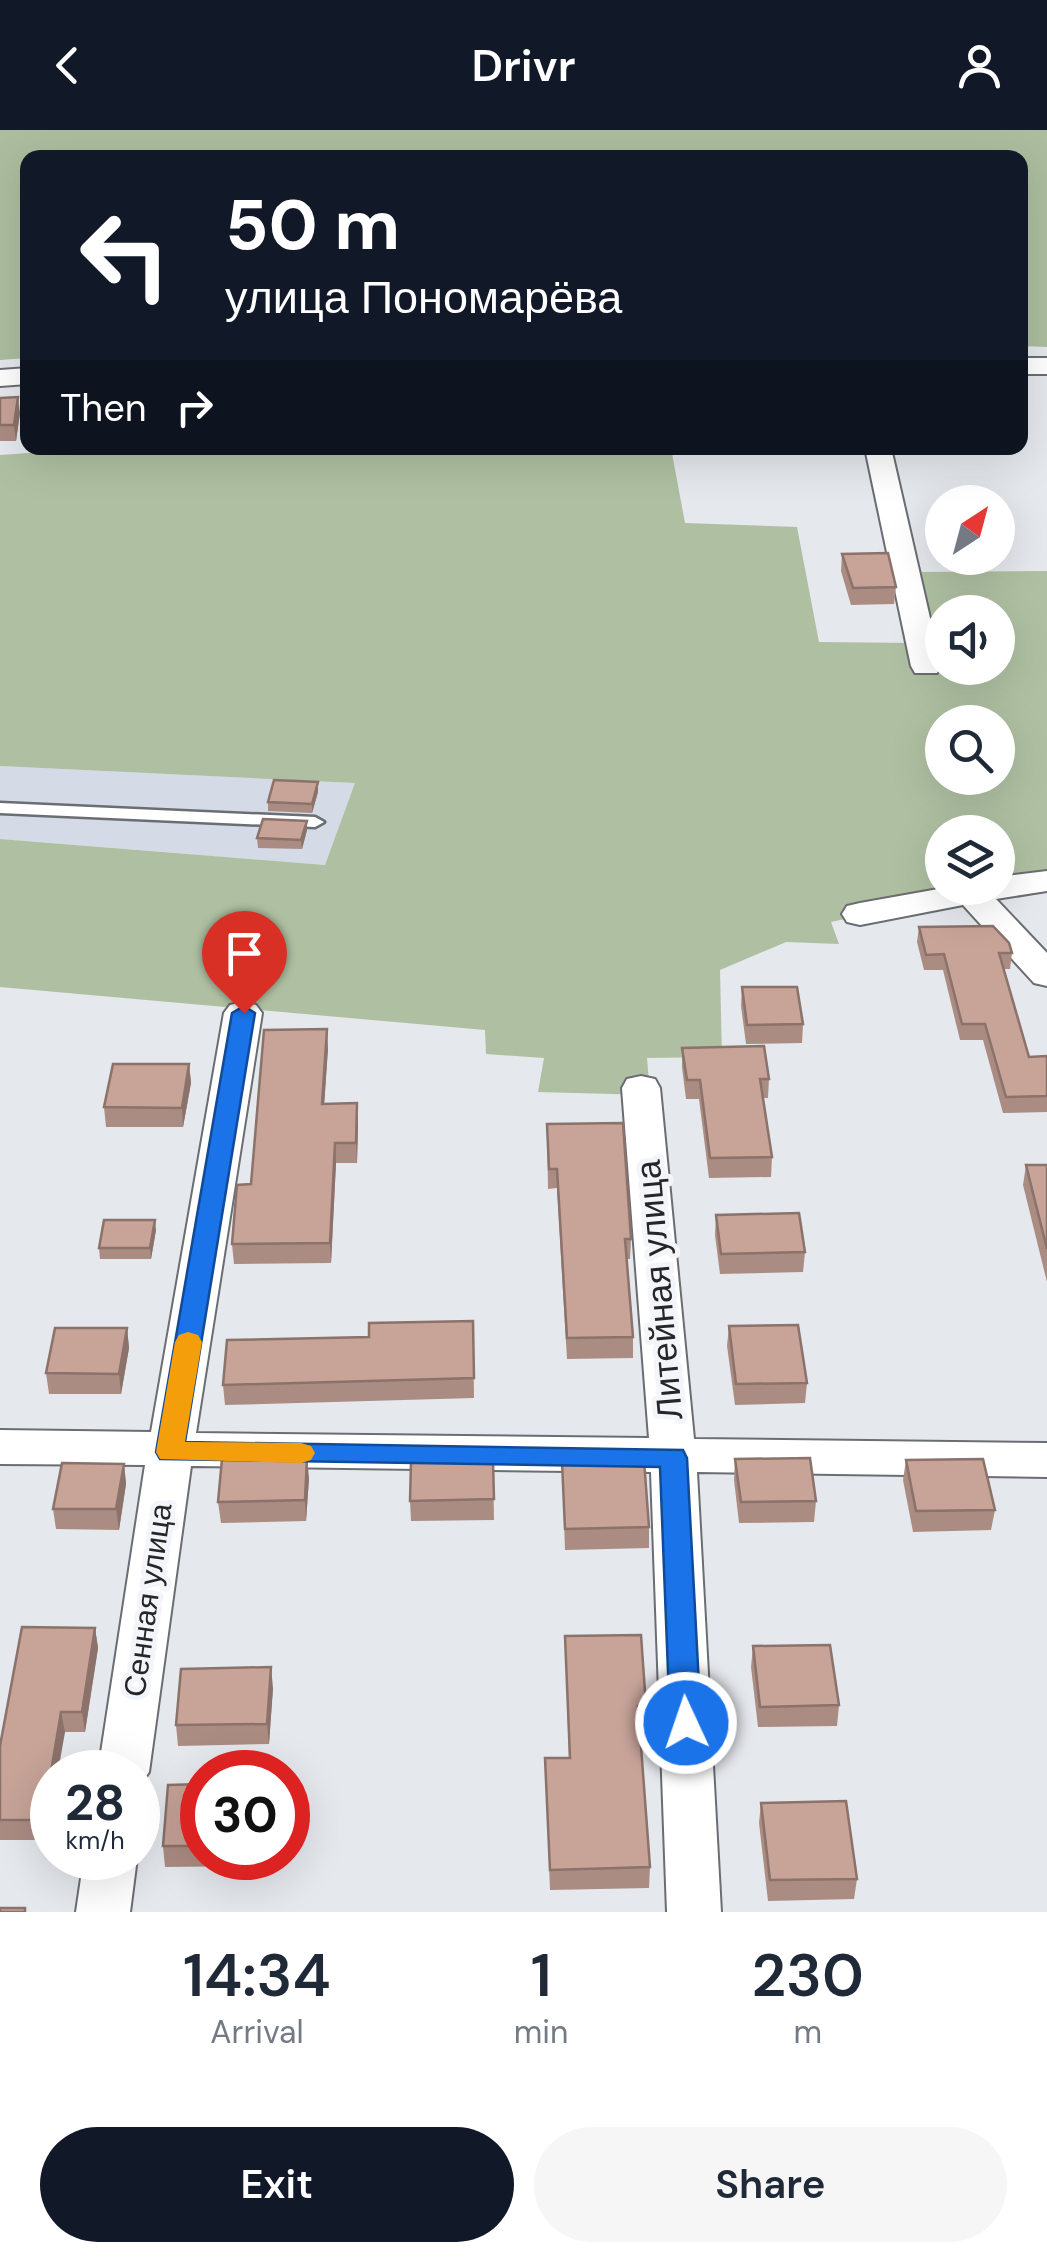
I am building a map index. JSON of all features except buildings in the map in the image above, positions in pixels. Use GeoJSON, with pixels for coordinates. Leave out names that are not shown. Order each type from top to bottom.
{"type":"FeatureCollection","features":[{"type":"Feature","properties":{"kind":"street"},"geometry":{"type":"LineString","coordinates":[[880,455],[925,661]]}},
{"type":"Feature","properties":{"kind":"street"},"geometry":{"type":"LineString","coordinates":[[1015,885],[1047,881]]}},
{"type":"Feature","properties":{"kind":"street"},"geometry":{"type":"LineString","coordinates":[[860,914],[925,901]]}},
{"type":"Feature","properties":{"kind":"street"},"geometry":{"type":"LineString","coordinates":[[999,905],[1047,976]]}},
{"type":"Feature","properties":{"kind":"street","name":"Сенная улица"},"geometry":{"type":"LineString","coordinates":[[126,1750],[170,1452],[244,1013]]}},
{"type":"Feature","properties":{"kind":"street","name":"Литейная улица"},"geometry":{"type":"LineString","coordinates":[[641,1088],[674,1458],[694,1912]]}},
{"type":"Feature","properties":{"kind":"street"},"geometry":{"type":"LineString","coordinates":[[0,1447],[1047,1460]]}},
{"type":"Feature","properties":{"kind":"street"},"geometry":{"type":"LineString","coordinates":[[103,1912],[108,1880]]}},
{"type":"Feature","properties":{"kind":"lane"},"geometry":{"type":"LineString","coordinates":[[0,808],[315,822]]}},
{"type":"Feature","properties":{"kind":"shaded area"},"geometry":{"type":"Polygon","coordinates":[[[0,766],[356,783],[325,865],[0,839],[0,766]]]}},
{"type":"Feature","properties":{"kind":"green space"},"geometry":{"type":"Polygon","coordinates":[[[0,130],[1047,130],[1047,347],[1028,346],[1028,150],[20,150],[20,359],[0,360],[0,130]]]}},
{"type":"Feature","properties":{"kind":"green space"},"geometry":{"type":"Polygon","coordinates":[[[0,455],[672,455],[685,523],[797,527],[819,642],[917,643],[915,572],[1015,575],[1015,571],[1047,571],[1047,877],[1015,882],[1015,815],[925,815],[925,896],[851,910],[854,917],[831,922],[839,944],[786,942],[720,970],[722,1057],[647,1058],[650,1095],[538,1092],[544,1058],[486,1054],[485,1030],[0,987],[0,839],[325,865],[355,783],[0,766],[0,455]]]}},
{"type":"Feature","properties":{"kind":"slow traffic"},"geometry":{"type":"LineString","coordinates":[[188,1342],[170,1452],[301,1453]]}},
{"type":"Feature","properties":{"kind":"route"},"geometry":{"type":"LineString","coordinates":[[244,1013],[170,1452],[674,1458],[686,1723]]}}]}
